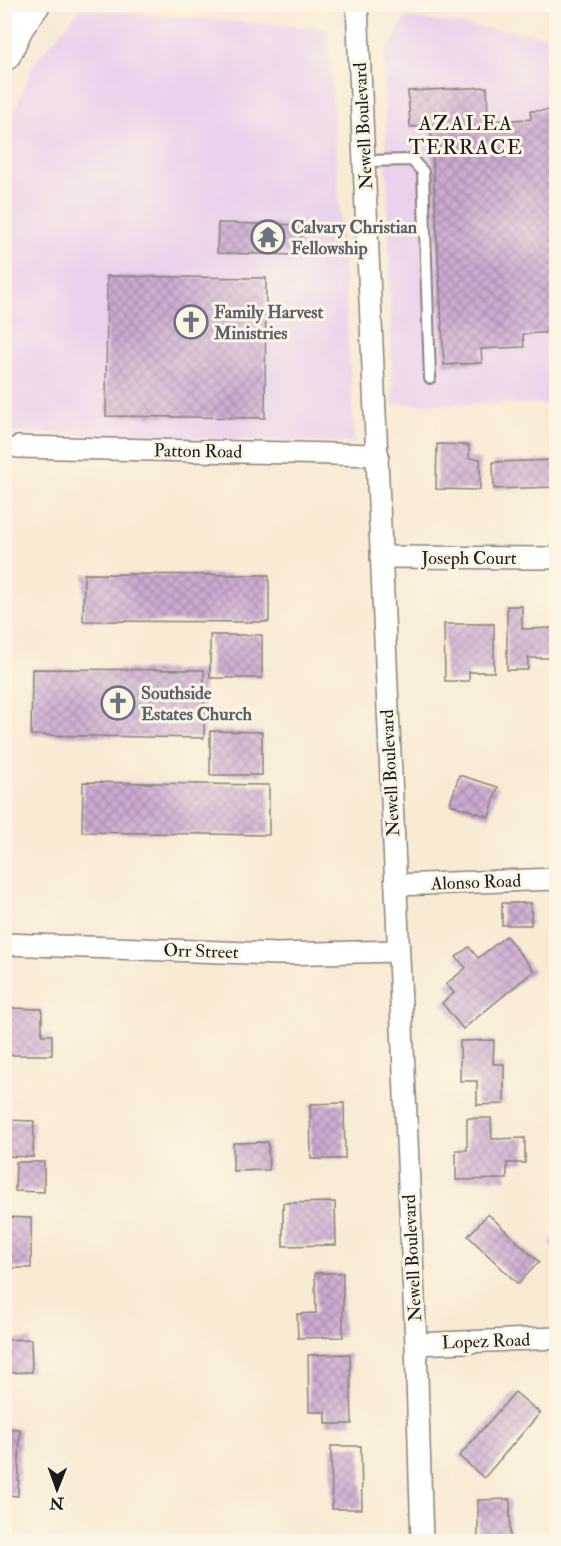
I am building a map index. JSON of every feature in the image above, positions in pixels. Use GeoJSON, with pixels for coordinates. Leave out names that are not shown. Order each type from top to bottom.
{"type":"FeatureCollection","features":[{"type":"Feature","properties":{"kind":"highway"},"geometry":{"type":"LineString","coordinates":[[4,54],[17,26],[33,4]]}},
{"type":"Feature","properties":{"kind":"street","name":"Newell Boulevard"},"geometry":{"type":"LineString","coordinates":[[357,4],[416,1344],[422,1542]]}},
{"type":"Feature","properties":{"kind":"street","name":"Patton Road"},"geometry":{"type":"LineString","coordinates":[[18,447],[378,455]]}},
{"type":"Feature","properties":{"kind":"street","name":"Joseph Court"},"geometry":{"type":"LineString","coordinates":[[381,557],[556,558]]}},
{"type":"Feature","properties":{"kind":"street","name":"Alonso Road"},"geometry":{"type":"LineString","coordinates":[[396,885],[556,879]]}},
{"type":"Feature","properties":{"kind":"street","name":"Orr Street"},"geometry":{"type":"LineString","coordinates":[[4,944],[277,954],[398,951]]}},
{"type":"Feature","properties":{"kind":"street","name":"Lopez Road"},"geometry":{"type":"LineString","coordinates":[[416,1344],[556,1338]]}},
{"type":"Feature","properties":{"kind":"lane"},"geometry":{"type":"LineString","coordinates":[[364,161],[412,160],[423,172],[430,378]]}},
{"type":"Feature","properties":{"kind":"shaded area"},"geometry":{"type":"Polygon","coordinates":[[[81,9],[328,29],[355,443],[5,432],[7,130],[35,61],[81,9]]]}},
{"type":"Feature","properties":{"kind":"shaded area"},"geometry":{"type":"Polygon","coordinates":[[[406,18],[556,37],[556,404],[393,404],[384,56],[406,18]]]}},
{"type":"Feature","properties":{"kind":"building"},"geometry":{"type":"Polygon","coordinates":[[[487,87],[488,121],[531,119],[530,111],[556,110],[556,332],[523,334],[524,347],[481,349],[482,363],[444,365],[431,126],[410,127],[408,91],[487,87]]]}},
{"type":"Feature","properties":{"kind":"building"},"geometry":{"type":"Polygon","coordinates":[[[218,223],[301,225],[300,255],[217,253],[218,223]]]}},
{"type":"Feature","properties":{"kind":"building"},"geometry":{"type":"Polygon","coordinates":[[[107,276],[266,278],[265,418],[106,416],[107,276]]]}},
{"type":"Feature","properties":{"kind":"building"},"geometry":{"type":"Polygon","coordinates":[[[437,444],[469,445],[469,458],[480,459],[480,490],[436,489],[437,444]]]}},
{"type":"Feature","properties":{"kind":"building"},"geometry":{"type":"Polygon","coordinates":[[[556,460],[556,487],[494,489],[493,462],[556,460]]]}},
{"type":"Feature","properties":{"kind":"building"},"geometry":{"type":"Polygon","coordinates":[[[84,574],[269,575],[269,622],[83,621],[84,574]]]}},
{"type":"Feature","properties":{"kind":"building"},"geometry":{"type":"Polygon","coordinates":[[[507,606],[522,606],[522,629],[556,628],[556,658],[528,658],[528,670],[507,670],[507,606]]]}},
{"type":"Feature","properties":{"kind":"building"},"geometry":{"type":"Polygon","coordinates":[[[444,624],[494,624],[494,672],[469,672],[469,681],[445,681],[444,624]]]}},
{"type":"Feature","properties":{"kind":"building"},"geometry":{"type":"Polygon","coordinates":[[[210,635],[262,635],[262,678],[210,678],[210,635]]]}},
{"type":"Feature","properties":{"kind":"building","name":"Southside Estates Church"},"geometry":{"type":"Polygon","coordinates":[[[32,669],[204,670],[204,738],[31,735],[32,669]]]}},
{"type":"Feature","properties":{"kind":"building"},"geometry":{"type":"Polygon","coordinates":[[[210,731],[262,732],[262,775],[210,775],[210,731]]]}},
{"type":"Feature","properties":{"kind":"building"},"geometry":{"type":"Polygon","coordinates":[[[459,775],[498,787],[489,817],[450,804],[459,775]]]}},
{"type":"Feature","properties":{"kind":"building"},"geometry":{"type":"Polygon","coordinates":[[[83,782],[269,785],[269,835],[82,832],[83,782]]]}},
{"type":"Feature","properties":{"kind":"building"},"geometry":{"type":"Polygon","coordinates":[[[502,903],[531,903],[531,925],[502,925],[502,903]]]}},
{"type":"Feature","properties":{"kind":"building"},"geometry":{"type":"Polygon","coordinates":[[[506,936],[534,971],[463,1029],[442,1003],[454,993],[446,984],[466,968],[456,957],[469,947],[478,958],[506,936]]]}},
{"type":"Feature","properties":{"kind":"building"},"geometry":{"type":"Polygon","coordinates":[[[10,1008],[42,1009],[42,1035],[52,1035],[52,1055],[9,1055],[10,1008]]]}},
{"type":"Feature","properties":{"kind":"building"},"geometry":{"type":"Polygon","coordinates":[[[494,1040],[493,1064],[504,1064],[504,1104],[477,1105],[477,1081],[460,1081],[460,1041],[494,1040]]]}},
{"type":"Feature","properties":{"kind":"building"},"geometry":{"type":"Polygon","coordinates":[[[344,1103],[345,1159],[311,1159],[310,1104],[344,1103]]]}},
{"type":"Feature","properties":{"kind":"building"},"geometry":{"type":"Polygon","coordinates":[[[467,1118],[491,1118],[492,1139],[525,1138],[525,1163],[507,1163],[507,1179],[456,1180],[456,1150],[467,1150],[467,1118]]]}},
{"type":"Feature","properties":{"kind":"building"},"geometry":{"type":"Polygon","coordinates":[[[4,1120],[34,1121],[33,1157],[4,1156],[4,1120]]]}},
{"type":"Feature","properties":{"kind":"building"},"geometry":{"type":"Polygon","coordinates":[[[268,1142],[269,1170],[233,1171],[233,1143],[268,1142]]]}},
{"type":"Feature","properties":{"kind":"building"},"geometry":{"type":"Polygon","coordinates":[[[16,1162],[44,1162],[44,1192],[15,1191],[16,1162]]]}},
{"type":"Feature","properties":{"kind":"building"},"geometry":{"type":"Polygon","coordinates":[[[335,1202],[336,1245],[283,1246],[283,1203],[335,1202]]]}},
{"type":"Feature","properties":{"kind":"building"},"geometry":{"type":"Polygon","coordinates":[[[488,1214],[539,1262],[518,1284],[468,1236],[488,1214]]]}},
{"type":"Feature","properties":{"kind":"building"},"geometry":{"type":"Polygon","coordinates":[[[4,1217],[31,1218],[31,1268],[4,1268],[4,1217]]]}},
{"type":"Feature","properties":{"kind":"building"},"geometry":{"type":"Polygon","coordinates":[[[556,1238],[556,1255],[550,1241],[556,1238]]]}},
{"type":"Feature","properties":{"kind":"building"},"geometry":{"type":"Polygon","coordinates":[[[315,1273],[343,1273],[343,1337],[298,1338],[297,1314],[316,1313],[315,1273]]]}},
{"type":"Feature","properties":{"kind":"building"},"geometry":{"type":"Polygon","coordinates":[[[31,1339],[32,1372],[4,1373],[4,1340],[31,1339]]]}},
{"type":"Feature","properties":{"kind":"building"},"geometry":{"type":"Polygon","coordinates":[[[350,1354],[352,1424],[326,1424],[326,1412],[309,1412],[308,1355],[350,1354]]]}},
{"type":"Feature","properties":{"kind":"building"},"geometry":{"type":"Polygon","coordinates":[[[515,1392],[540,1413],[484,1478],[459,1456],[515,1392]]]}},
{"type":"Feature","properties":{"kind":"building"},"geometry":{"type":"Polygon","coordinates":[[[4,1428],[20,1429],[18,1496],[4,1495],[4,1428]]]}},
{"type":"Feature","properties":{"kind":"building"},"geometry":{"type":"Polygon","coordinates":[[[331,1446],[361,1446],[362,1509],[332,1509],[331,1446]]]}},
{"type":"Feature","properties":{"kind":"building"},"geometry":{"type":"Polygon","coordinates":[[[510,1499],[510,1542],[478,1542],[478,1500],[510,1499]]]}},
{"type":"Feature","properties":{"kind":"place","name":"Calvary Christian Fellowship"},"geometry":{"type":"Point","coordinates":[268,237]}},
{"type":"Feature","properties":{"kind":"place","name":"Family Harvest Ministries"},"geometry":{"type":"Point","coordinates":[191,322]}},
{"type":"Feature","properties":{"kind":"place","name":"Southside Estates Church"},"geometry":{"type":"Point","coordinates":[118,703]}},
{"type":"Feature","properties":{"kind":"district","name":"AZALEA TERRACE"},"geometry":{"type":"Point","coordinates":[466,135]}}]}
